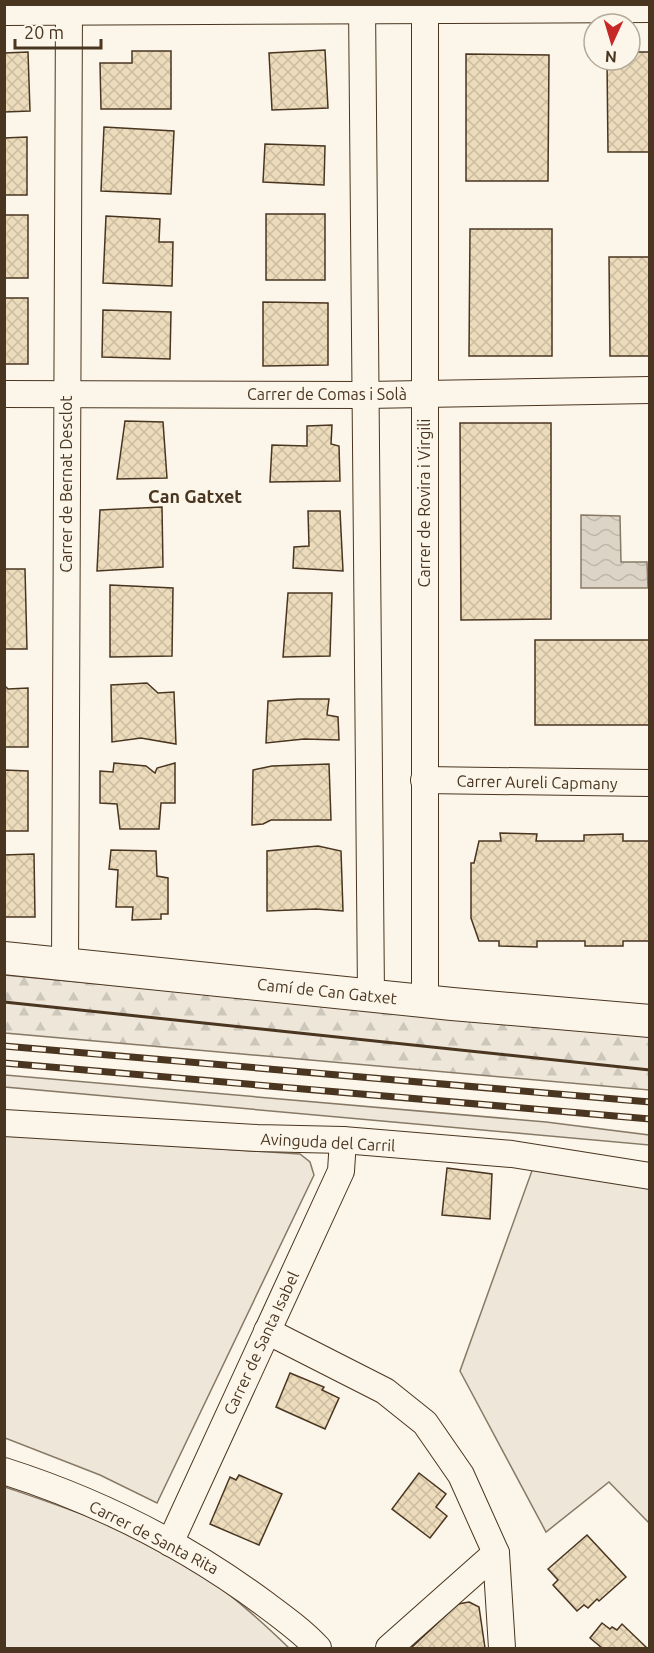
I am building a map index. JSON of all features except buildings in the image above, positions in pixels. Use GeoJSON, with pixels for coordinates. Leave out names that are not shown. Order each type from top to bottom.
{"type":"FeatureCollection","features":[{"type":"Feature","properties":{"kind":"street"},"geometry":{"type":"LineString","coordinates":[[362,7],[371,995]]}},
{"type":"Feature","properties":{"kind":"street","name":"Carrer de Rovira i Virgili"},"geometry":{"type":"LineString","coordinates":[[425,7],[425,1001]]}},
{"type":"Feature","properties":{"kind":"street"},"geometry":{"type":"LineString","coordinates":[[4,12],[69,8],[650,9]]}},
{"type":"Feature","properties":{"kind":"street","name":"Carrer de Bernat Desclot"},"geometry":{"type":"LineString","coordinates":[[64,964],[69,8]]}},
{"type":"Feature","properties":{"kind":"street","name":"Carrer de Comas i Solà"},"geometry":{"type":"LineString","coordinates":[[4,394],[366,395],[650,390]]}},
{"type":"Feature","properties":{"kind":"street","name":"Carrer Aureli Capmany"},"geometry":{"type":"LineString","coordinates":[[424,780],[650,783]]}},
{"type":"Feature","properties":{"kind":"street","name":"Camí de Can Gatxet"},"geometry":{"type":"LineString","coordinates":[[4,958],[425,1001],[650,1021]]}},
{"type":"Feature","properties":{"kind":"street","name":"Avinguda del Carril"},"geometry":{"type":"LineString","coordinates":[[4,1123],[257,1138],[343,1140],[512,1154],[650,1176]]}},
{"type":"Feature","properties":{"kind":"street","name":"Carrer de Santa Isabel"},"geometry":{"type":"LineString","coordinates":[[170,1543],[341,1171],[343,1140]]}},
{"type":"Feature","properties":{"kind":"street"},"geometry":{"type":"LineString","coordinates":[[267,1331],[385,1392],[425,1423],[461,1475],[496,1554],[502,1648]]}},
{"type":"Feature","properties":{"kind":"street","name":"Carrer de Santa Rita"},"geometry":{"type":"LineString","coordinates":[[4,1472],[54,1488],[170,1543],[223,1573],[305,1634],[318,1648]]}},
{"type":"Feature","properties":{"kind":"street"},"geometry":{"type":"LineString","coordinates":[[389,1648],[496,1554]]}},
{"type":"Feature","properties":{"kind":"green space"},"geometry":{"type":"Polygon","coordinates":[[[4,975],[649,1035],[649,1090],[5,1033],[4,975]]]}},
{"type":"Feature","properties":{"kind":"green space"},"geometry":{"type":"Polygon","coordinates":[[[5,1075],[546,1122],[649,1135],[649,1145],[5,1087],[5,1075]]]}},
{"type":"Feature","properties":{"kind":"green space"},"geometry":{"type":"Polygon","coordinates":[[[4,1135],[300,1154],[310,1162],[314,1175],[157,1503],[100,1475],[5,1438],[4,1135]]]}},
{"type":"Feature","properties":{"kind":"green space"},"geometry":{"type":"Polygon","coordinates":[[[534,1165],[649,1186],[649,1523],[609,1482],[546,1532],[460,1371],[534,1165]]]}},
{"type":"Feature","properties":{"kind":"green space"},"geometry":{"type":"Polygon","coordinates":[[[5,1487],[97,1520],[165,1552],[227,1592],[289,1648],[5,1648],[5,1487]]]}},
{"type":"Feature","properties":{"kind":"water"},"geometry":{"type":"Polygon","coordinates":[[[581,515],[620,516],[621,562],[647,562],[648,588],[581,588],[581,515]]]}},
{"type":"Feature","properties":{"kind":"railway"},"geometry":{"type":"LineString","coordinates":[[4,1046],[650,1102]]}},
{"type":"Feature","properties":{"kind":"railway"},"geometry":{"type":"LineString","coordinates":[[4,1063],[650,1119]]}},
{"type":"Feature","properties":{"kind":"wall"},"geometry":{"type":"LineString","coordinates":[[4,1002],[650,1070]]}},
{"type":"Feature","properties":{"kind":"district","name":"Can Gatxet"},"geometry":{"type":"Point","coordinates":[195,496]}}]}
